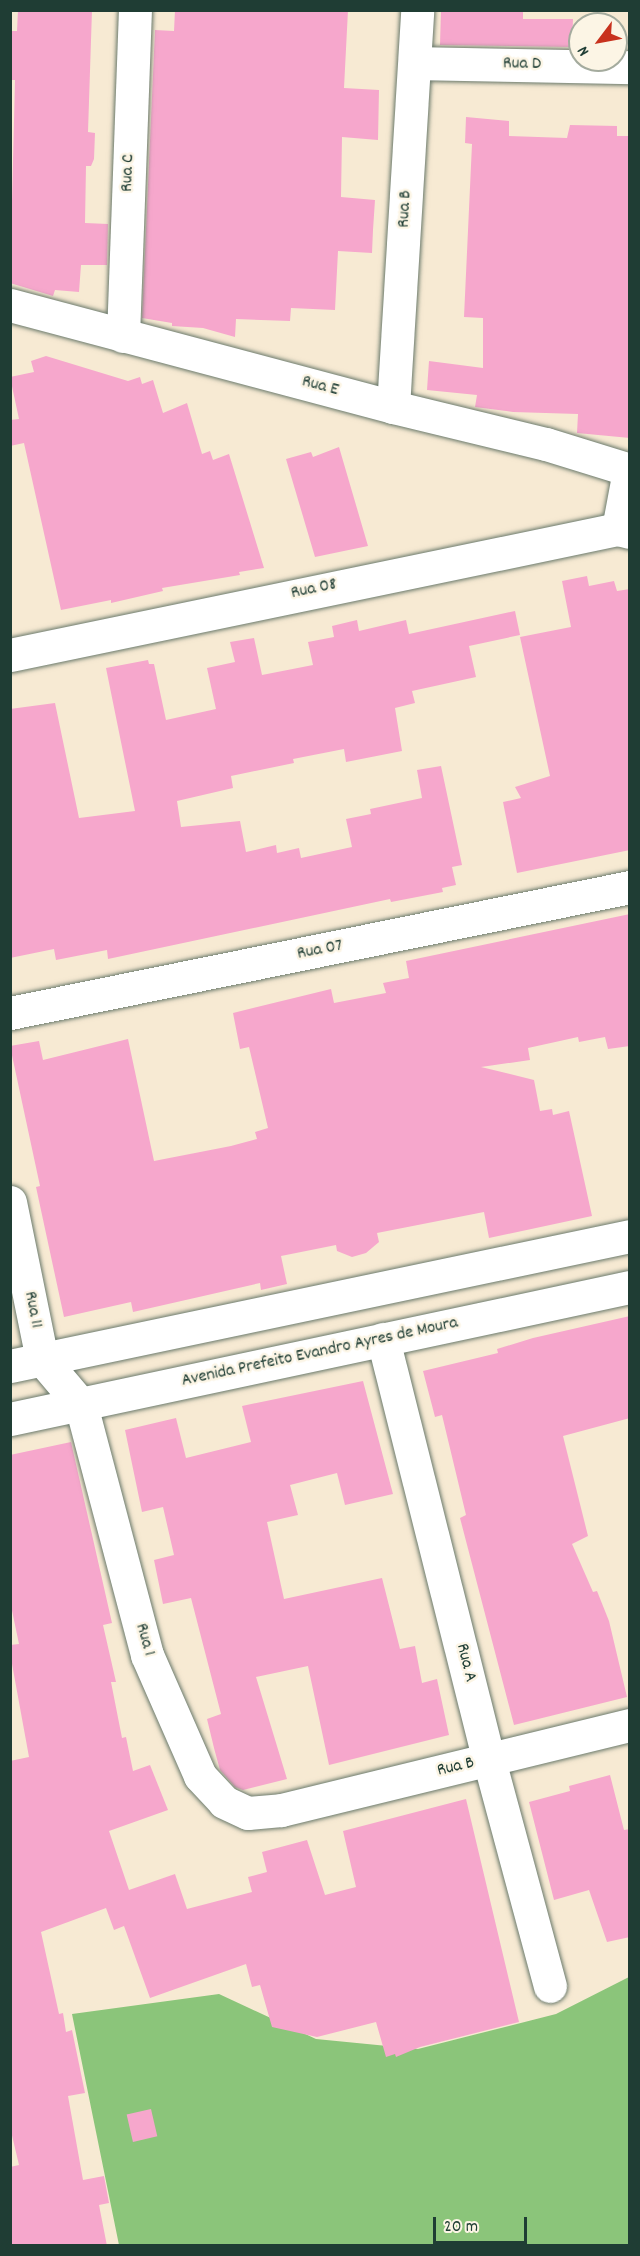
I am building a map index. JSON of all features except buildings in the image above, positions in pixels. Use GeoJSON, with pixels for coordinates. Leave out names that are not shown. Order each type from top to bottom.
{"type":"FeatureCollection","features":[{"type":"Feature","properties":{"kind":"street","name":"Rua C"},"geometry":{"type":"LineString","coordinates":[[123,336],[135,10]]}},
{"type":"Feature","properties":{"kind":"street","name":"Rua B"},"geometry":{"type":"LineString","coordinates":[[393,407],[417,10]]}},
{"type":"Feature","properties":{"kind":"street","name":"Rua D"},"geometry":{"type":"LineString","coordinates":[[415,63],[630,67]]}},
{"type":"Feature","properties":{"kind":"street","name":"Rua E"},"geometry":{"type":"LineString","coordinates":[[10,305],[393,407],[546,444],[629,470]]}},
{"type":"Feature","properties":{"kind":"street"},"geometry":{"type":"LineString","coordinates":[[624,530],[629,470]]}},
{"type":"Feature","properties":{"kind":"street","name":"Rua 08"},"geometry":{"type":"LineString","coordinates":[[10,655],[624,530]]}},
{"type":"Feature","properties":{"kind":"street","name":"Rua 07"},"geometry":{"type":"LineString","coordinates":[[10,1013],[630,887]]}},
{"type":"Feature","properties":{"kind":"street","name":"Rua 11"},"geometry":{"type":"LineString","coordinates":[[10,1202],[42,1359],[81,1405]]}},
{"type":"Feature","properties":{"kind":"street"},"geometry":{"type":"LineString","coordinates":[[10,1366],[630,1236]]}},
{"type":"Feature","properties":{"kind":"street","name":"Avenida Prefeito Evandro Ayres de Moura"},"geometry":{"type":"LineString","coordinates":[[10,1419],[630,1287]]}},
{"type":"Feature","properties":{"kind":"street","name":"Rua A"},"geometry":{"type":"LineString","coordinates":[[382,1339],[489,1760],[550,1986]]}},
{"type":"Feature","properties":{"kind":"street","name":"Rua 1"},"geometry":{"type":"LineString","coordinates":[[81,1405],[147,1655],[200,1776],[224,1803],[248,1814],[281,1810]]}},
{"type":"Feature","properties":{"kind":"street","name":"Rua B"},"geometry":{"type":"LineString","coordinates":[[281,1810],[630,1725]]}},
{"type":"Feature","properties":{"kind":"green space"},"geometry":{"type":"Polygon","coordinates":[[[629,1977],[629,2245],[119,2245],[72,2014],[219,1994],[316,2039],[418,2049],[556,2014],[629,1977]]]}}]}
